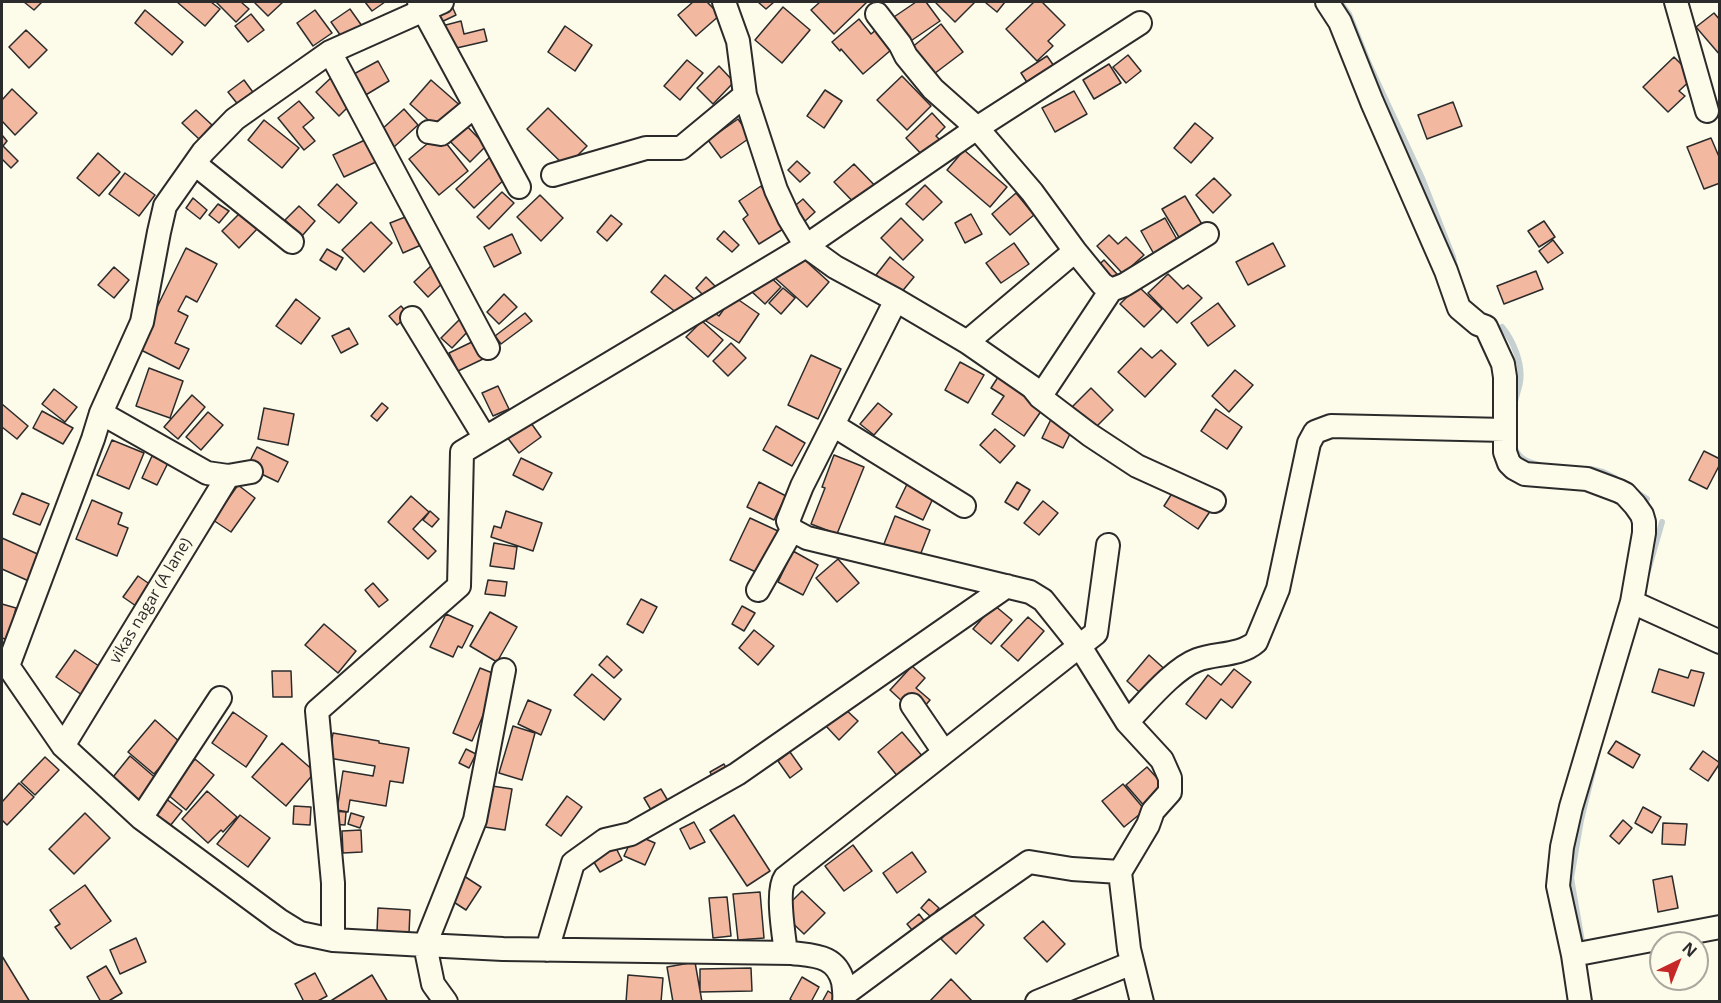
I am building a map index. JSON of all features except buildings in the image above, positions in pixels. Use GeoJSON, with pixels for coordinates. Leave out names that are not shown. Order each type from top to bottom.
{"type":"FeatureCollection","features":[{"type":"Feature","properties":{"kind":"street"},"geometry":{"type":"LineString","coordinates":[[724,2],[738,40],[745,95],[776,190],[806,246],[835,267],[967,342],[1032,387],[1040,397],[1090,435],[1137,466],[1214,501]]}},
{"type":"Feature","properties":{"kind":"street"},"geometry":{"type":"LineString","coordinates":[[1327,2],[1345,33],[1372,102],[1446,271],[1459,308],[1478,324],[1486,327],[1500,356],[1505,376],[1506,456],[1509,464],[1531,475],[1587,479],[1625,494],[1640,510],[1644,522],[1638,605],[1571,807],[1562,847],[1558,886],[1573,955],[1580,1002]]}},
{"type":"Feature","properties":{"kind":"street"},"geometry":{"type":"LineString","coordinates":[[1676,2],[1707,111]]}},
{"type":"Feature","properties":{"kind":"street"},"geometry":{"type":"LineString","coordinates":[[519,187],[475,106],[428,4],[330,52],[235,119],[203,152],[165,206],[142,322],[101,413],[5,666],[63,746],[141,818],[279,920],[300,933],[333,940],[547,950],[786,953],[820,957],[832,962],[840,973],[844,998],[937,926],[1029,862],[1072,869],[1120,872]]}},
{"type":"Feature","properties":{"kind":"street"},"geometry":{"type":"LineString","coordinates":[[877,14],[900,44],[906,56],[933,89],[977,128],[1032,192],[1102,284],[1110,290]]}},
{"type":"Feature","properties":{"kind":"street"},"geometry":{"type":"LineString","coordinates":[[333,940],[333,883],[317,711],[459,586],[462,452],[806,246],[977,128],[1140,23]]}},
{"type":"Feature","properties":{"kind":"street"},"geometry":{"type":"LineString","coordinates":[[330,52],[488,348]]}},
{"type":"Feature","properties":{"kind":"street"},"geometry":{"type":"LineString","coordinates":[[553,175],[646,148],[681,148],[745,95]]}},
{"type":"Feature","properties":{"kind":"street"},"geometry":{"type":"LineString","coordinates":[[429,132],[441,134],[475,106]]}},
{"type":"Feature","properties":{"kind":"street"},"geometry":{"type":"LineString","coordinates":[[195,164],[291,242]]}},
{"type":"Feature","properties":{"kind":"street"},"geometry":{"type":"LineString","coordinates":[[1040,397],[1110,290],[1124,285],[1208,234]]}},
{"type":"Feature","properties":{"kind":"street"},"geometry":{"type":"LineString","coordinates":[[967,342],[1075,251]]}},
{"type":"Feature","properties":{"kind":"street"},"geometry":{"type":"LineString","coordinates":[[896,300],[802,486],[788,521],[792,530],[807,538],[1037,595],[1079,645],[1127,723],[1162,760],[1170,778],[1170,792],[1153,811],[1148,825],[1120,872],[1129,950],[1142,1002]]}},
{"type":"Feature","properties":{"kind":"street"},"geometry":{"type":"LineString","coordinates":[[412,318],[484,438]]}},
{"type":"Feature","properties":{"kind":"street"},"geometry":{"type":"LineString","coordinates":[[101,413],[207,473],[228,476],[251,472]]}},
{"type":"Feature","properties":{"kind":"street"},"geometry":{"type":"LineString","coordinates":[[833,424],[964,506]]}},
{"type":"Feature","properties":{"kind":"street"},"geometry":{"type":"LineString","coordinates":[[1127,723],[1179,670],[1197,660],[1242,650],[1256,642],[1278,589],[1309,443],[1315,432],[1330,426],[1505,430]]}},
{"type":"Feature","properties":{"kind":"street","name":"vikas nagar (A lane)"},"geometry":{"type":"LineString","coordinates":[[63,746],[228,476]]}},
{"type":"Feature","properties":{"kind":"street"},"geometry":{"type":"LineString","coordinates":[[758,590],[792,530]]}},
{"type":"Feature","properties":{"kind":"street"},"geometry":{"type":"LineString","coordinates":[[786,953],[780,894],[784,878],[1096,633],[1108,545]]}},
{"type":"Feature","properties":{"kind":"street"},"geometry":{"type":"LineString","coordinates":[[547,950],[573,863],[605,840],[631,834],[737,774],[1007,586]]}},
{"type":"Feature","properties":{"kind":"street"},"geometry":{"type":"LineString","coordinates":[[1638,605],[1719,642]]}},
{"type":"Feature","properties":{"kind":"street"},"geometry":{"type":"LineString","coordinates":[[446,1002],[433,984],[425,945],[475,820],[504,670]]}},
{"type":"Feature","properties":{"kind":"street"},"geometry":{"type":"LineString","coordinates":[[141,818],[220,698]]}},
{"type":"Feature","properties":{"kind":"street"},"geometry":{"type":"LineString","coordinates":[[912,705],[944,753]]}},
{"type":"Feature","properties":{"kind":"street"},"geometry":{"type":"LineString","coordinates":[[1573,955],[1719,927]]}},
{"type":"Feature","properties":{"kind":"street"},"geometry":{"type":"LineString","coordinates":[[1036,1002],[1132,963]]}},
{"type":"Feature","properties":{"kind":"waterway"},"geometry":{"type":"LineString","coordinates":[[1340,2],[1349,14],[1369,64],[1422,178],[1455,267]]}},
{"type":"Feature","properties":{"kind":"waterway"},"geometry":{"type":"LineString","coordinates":[[1502,327],[1519,360],[1521,375],[1515,402]]}},
{"type":"Feature","properties":{"kind":"waterway"},"geometry":{"type":"LineString","coordinates":[[1515,448],[1524,460],[1539,465]]}},
{"type":"Feature","properties":{"kind":"waterway"},"geometry":{"type":"LineString","coordinates":[[1591,469],[1615,478]]}},
{"type":"Feature","properties":{"kind":"waterway"},"geometry":{"type":"LineString","coordinates":[[1636,492],[1647,499]]}},
{"type":"Feature","properties":{"kind":"waterway"},"geometry":{"type":"LineString","coordinates":[[1648,571],[1662,522]]}},
{"type":"Feature","properties":{"kind":"waterway"},"geometry":{"type":"LineString","coordinates":[[1582,942],[1571,878],[1581,820],[1595,763]]}}]}
